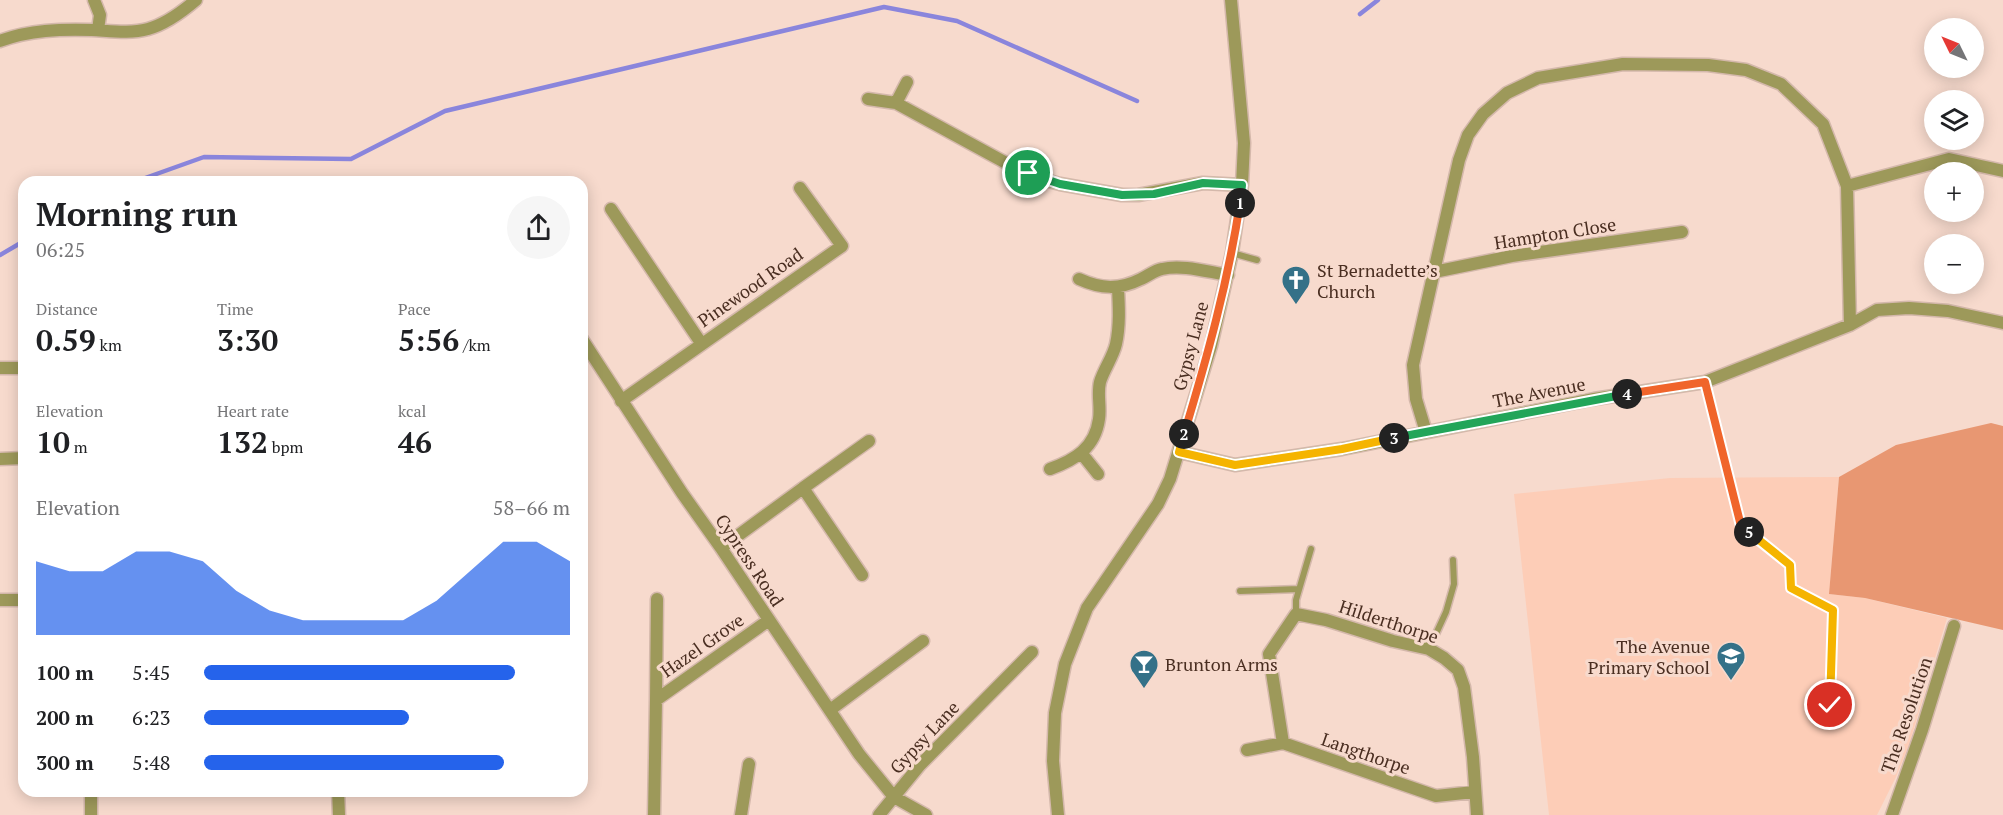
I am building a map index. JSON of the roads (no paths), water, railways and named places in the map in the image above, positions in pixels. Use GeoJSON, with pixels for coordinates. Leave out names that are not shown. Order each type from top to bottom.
{"type":"FeatureCollection","features":[{"type":"Feature","properties":{"kind":"street"},"geometry":{"type":"LineString","coordinates":[[94,0],[100,15],[98,30]]}},
{"type":"Feature","properties":{"kind":"street"},"geometry":{"type":"LineString","coordinates":[[0,41],[36,32],[98,30],[128,32],[148,29],[165,22],[196,0]]}},
{"type":"Feature","properties":{"kind":"street","name":"Gypsy Lane"},"geometry":{"type":"LineString","coordinates":[[1058,815],[1053,761],[1055,725],[1065,664],[1087,608],[1158,504],[1170,478],[1211,346],[1228,275],[1242,185],[1244,143],[1231,0]]}},
{"type":"Feature","properties":{"kind":"street"},"geometry":{"type":"LineString","coordinates":[[1426,432],[1416,399],[1413,365],[1459,159],[1468,135],[1483,114],[1507,93],[1538,78],[1623,64],[1708,65],[1746,70],[1781,84],[1823,124],[1847,186],[1850,325]]}},
{"type":"Feature","properties":{"kind":"street"},"geometry":{"type":"LineString","coordinates":[[896,103],[907,82]]}},
{"type":"Feature","properties":{"kind":"street"},"geometry":{"type":"LineString","coordinates":[[868,99],[896,103],[1018,169],[1060,184],[1122,195],[1138,195],[1203,183],[1242,185]]}},
{"type":"Feature","properties":{"kind":"street"},"geometry":{"type":"LineString","coordinates":[[1847,186],[1949,159],[2003,171]]}},
{"type":"Feature","properties":{"kind":"street","name":"Pinewood Road"},"geometry":{"type":"LineString","coordinates":[[621,401],[842,246],[800,188]]}},
{"type":"Feature","properties":{"kind":"street"},"geometry":{"type":"LineString","coordinates":[[611,209],[701,343]]}},
{"type":"Feature","properties":{"kind":"street","name":"Hampton Close"},"geometry":{"type":"LineString","coordinates":[[1434,272],[1523,255],[1682,232]]}},
{"type":"Feature","properties":{"kind":"street"},"geometry":{"type":"LineString","coordinates":[[1078,279],[1092,285],[1118,288],[1161,269],[1176,267],[1228,275]]}},
{"type":"Feature","properties":{"kind":"street"},"geometry":{"type":"LineString","coordinates":[[1050,469],[1082,454],[1091,442],[1099,420],[1099,385],[1116,345],[1119,318],[1118,288]]}},
{"type":"Feature","properties":{"kind":"street","name":"The Avenue"},"geometry":{"type":"LineString","coordinates":[[1179,452],[1235,465],[1342,449],[1594,399],[1705,382],[1850,325],[1877,310],[1909,308],[1948,311],[2003,323]]}},
{"type":"Feature","properties":{"kind":"street","name":"Cypress Road"},"geometry":{"type":"LineString","coordinates":[[588,349],[682,493],[859,754],[894,797]]}},
{"type":"Feature","properties":{"kind":"street"},"geometry":{"type":"LineString","coordinates":[[0,368],[18,368]]}},
{"type":"Feature","properties":{"kind":"street"},"geometry":{"type":"LineString","coordinates":[[721,548],[868,441]]}},
{"type":"Feature","properties":{"kind":"street"},"geometry":{"type":"LineString","coordinates":[[1082,454],[1098,474]]}},
{"type":"Feature","properties":{"kind":"street"},"geometry":{"type":"LineString","coordinates":[[0,459],[18,458]]}},
{"type":"Feature","properties":{"kind":"street"},"geometry":{"type":"LineString","coordinates":[[803,488],[862,575]]}},
{"type":"Feature","properties":{"kind":"street","name":"Hazel Grove"},"geometry":{"type":"LineString","coordinates":[[654,815],[657,599]]}},
{"type":"Feature","properties":{"kind":"street"},"geometry":{"type":"LineString","coordinates":[[0,600],[18,600]]}},
{"type":"Feature","properties":{"kind":"street"},"geometry":{"type":"LineString","coordinates":[[1247,750],[1283,743],[1269,654],[1296,614]]}},
{"type":"Feature","properties":{"kind":"street","name":"Hilderthorpe"},"geometry":{"type":"LineString","coordinates":[[1296,614],[1326,620],[1393,641],[1429,649],[1458,670],[1464,687],[1473,757],[1477,815]]}},
{"type":"Feature","properties":{"kind":"street","name":"Hazel Grove"},"geometry":{"type":"LineString","coordinates":[[656,700],[769,620]]}},
{"type":"Feature","properties":{"kind":"street","name":"The Resolution"},"geometry":{"type":"LineString","coordinates":[[1892,815],[1922,730],[1954,626]]}},
{"type":"Feature","properties":{"kind":"street"},"geometry":{"type":"LineString","coordinates":[[830,710],[923,641]]}},
{"type":"Feature","properties":{"kind":"street","name":"Gypsy Lane"},"geometry":{"type":"LineString","coordinates":[[879,815],[920,765],[1032,652]]}},
{"type":"Feature","properties":{"kind":"street","name":"Langthorpe"},"geometry":{"type":"LineString","coordinates":[[1283,743],[1436,796],[1474,792]]}},
{"type":"Feature","properties":{"kind":"street"},"geometry":{"type":"LineString","coordinates":[[741,815],[749,764]]}},
{"type":"Feature","properties":{"kind":"street"},"geometry":{"type":"LineString","coordinates":[[91,797],[91,815]]}},
{"type":"Feature","properties":{"kind":"street"},"geometry":{"type":"LineString","coordinates":[[338,797],[339,815]]}},
{"type":"Feature","properties":{"kind":"street","name":"Gypsy Lane"},"geometry":{"type":"LineString","coordinates":[[894,797],[926,815]]}},
{"type":"Feature","properties":{"kind":"lane"},"geometry":{"type":"LineString","coordinates":[[1232,254],[1257,260]]}},
{"type":"Feature","properties":{"kind":"lane"},"geometry":{"type":"LineString","coordinates":[[1705,382],[1741,526],[1790,565],[1791,588],[1833,610],[1830,705]]}},
{"type":"Feature","properties":{"kind":"lane"},"geometry":{"type":"LineString","coordinates":[[1296,614],[1296,600],[1311,549]]}},
{"type":"Feature","properties":{"kind":"lane"},"geometry":{"type":"LineString","coordinates":[[1429,649],[1446,612],[1454,584],[1453,560]]}},
{"type":"Feature","properties":{"kind":"lane"},"geometry":{"type":"LineString","coordinates":[[1240,591],[1299,589]]}},
{"type":"Feature","properties":{"kind":"waterway"},"geometry":{"type":"LineString","coordinates":[[1360,14],[1378,0]]}},
{"type":"Feature","properties":{"kind":"waterway"},"geometry":{"type":"LineString","coordinates":[[151,176],[204,157],[351,159],[445,111],[884,7],[957,21],[1137,101]]}},
{"type":"Feature","properties":{"kind":"waterway"},"geometry":{"type":"LineString","coordinates":[[0,255],[18,244]]}},
{"type":"Feature","properties":{"kind":"place","name":"St Bernadette’s Church"},"geometry":{"type":"Point","coordinates":[1296,306]}},
{"type":"Feature","properties":{"kind":"place","name":"The Avenue Primary School"},"geometry":{"type":"Point","coordinates":[1731,682]}},
{"type":"Feature","properties":{"kind":"place","name":"Brunton Arms"},"geometry":{"type":"Point","coordinates":[1144,690]}}]}
